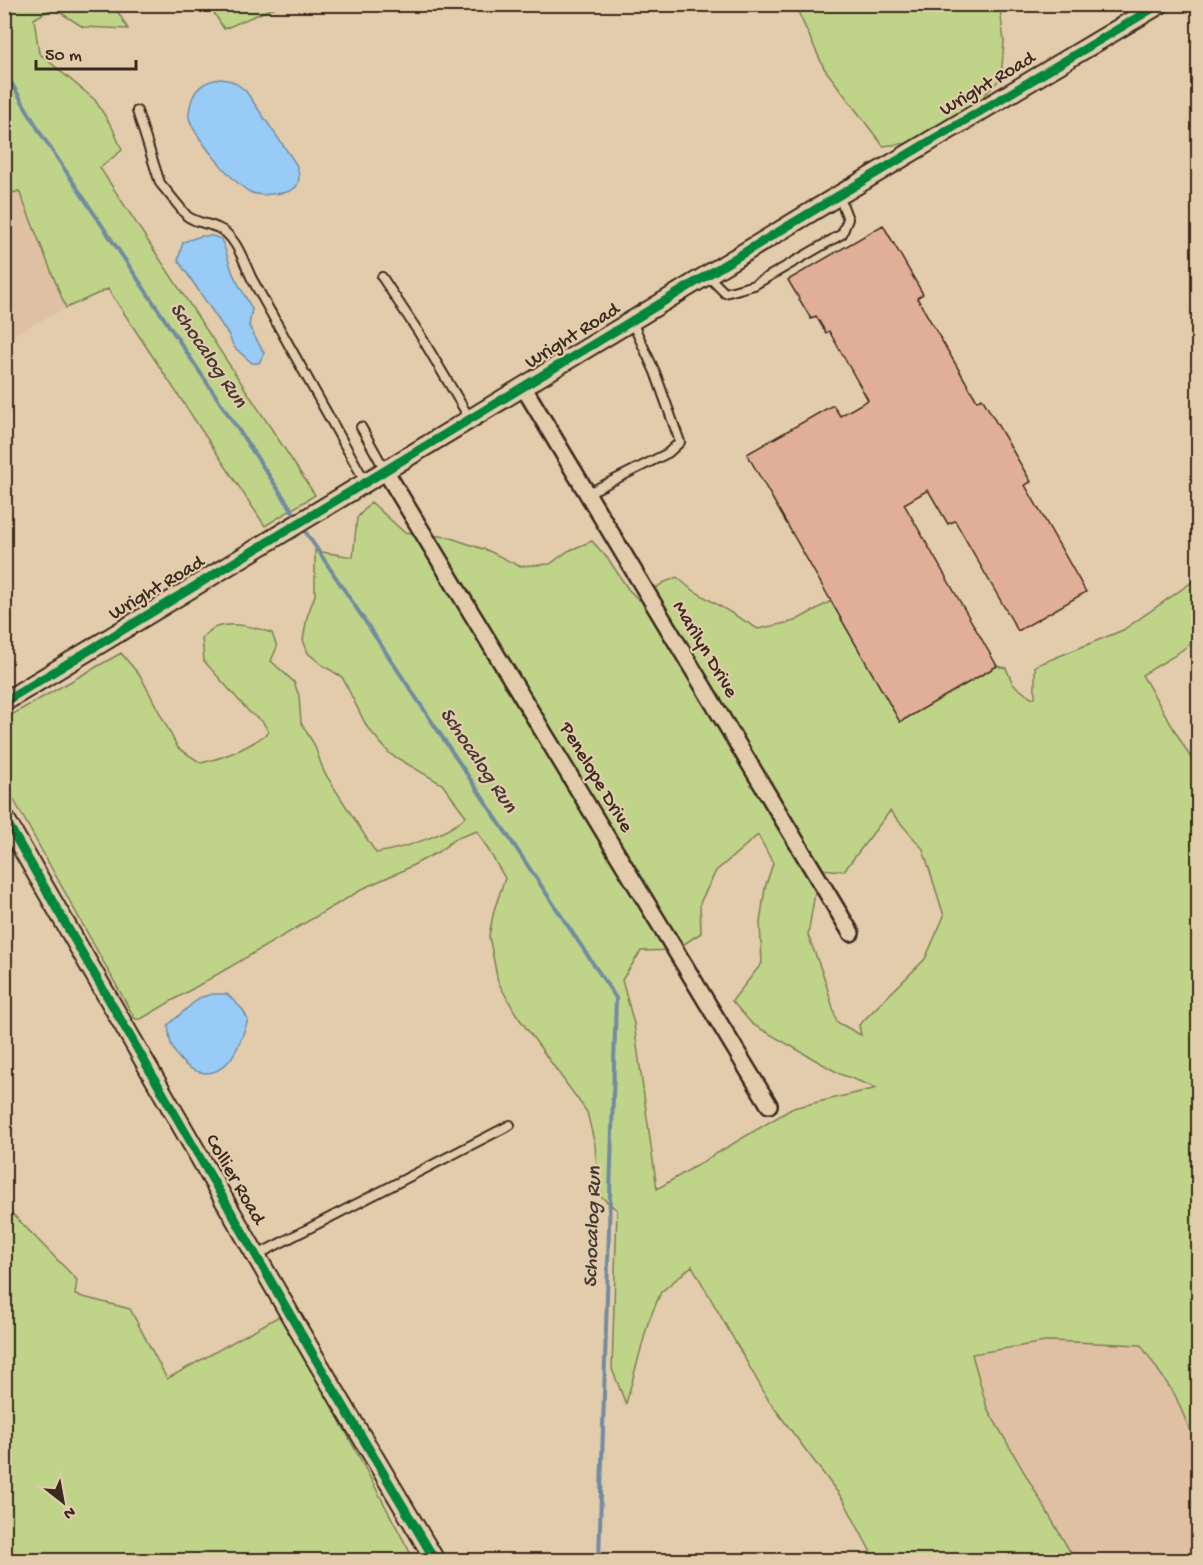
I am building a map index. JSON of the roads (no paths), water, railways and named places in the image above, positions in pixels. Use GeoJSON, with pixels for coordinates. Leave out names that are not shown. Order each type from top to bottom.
{"type":"FeatureCollection","features":[{"type":"Feature","properties":{"kind":"street","name":"Wright Road"},"geometry":{"type":"LineString","coordinates":[[4,702],[1160,4]]}},
{"type":"Feature","properties":{"kind":"street","name":"Marilyn Drive"},"geometry":{"type":"LineString","coordinates":[[524,388],[586,495],[851,933]]}},
{"type":"Feature","properties":{"kind":"street","name":"Penelope Drive"},"geometry":{"type":"LineString","coordinates":[[386,472],[769,1105]]}},
{"type":"Feature","properties":{"kind":"street","name":"Collier Road"},"geometry":{"type":"LineString","coordinates":[[5,818],[256,1255],[435,1560]]}},
{"type":"Feature","properties":{"kind":"lane"},"geometry":{"type":"LineString","coordinates":[[137,111],[160,183],[192,220],[223,230],[235,244],[252,279],[366,484]]}},
{"type":"Feature","properties":{"kind":"lane"},"geometry":{"type":"LineString","coordinates":[[707,276],[725,293],[754,285],[842,234],[848,219],[839,196]]}},
{"type":"Feature","properties":{"kind":"lane"},"geometry":{"type":"LineString","coordinates":[[382,277],[419,333],[471,420]]}},
{"type":"Feature","properties":{"kind":"lane"},"geometry":{"type":"LineString","coordinates":[[586,495],[668,453],[680,442],[655,372],[632,322]]}},
{"type":"Feature","properties":{"kind":"lane"},"geometry":{"type":"LineString","coordinates":[[361,427],[386,472]]}},
{"type":"Feature","properties":{"kind":"lane"},"geometry":{"type":"LineString","coordinates":[[256,1255],[510,1125]]}},
{"type":"Feature","properties":{"kind":"water"},"geometry":{"type":"Polygon","coordinates":[[[221,79],[232,81],[245,90],[296,164],[299,178],[296,187],[292,190],[266,195],[250,192],[224,169],[205,146],[192,125],[189,110],[192,99],[204,84],[221,79]]]}},
{"type":"Feature","properties":{"kind":"water"},"geometry":{"type":"Polygon","coordinates":[[[201,236],[221,239],[233,274],[252,309],[249,326],[264,353],[259,363],[252,363],[234,347],[228,334],[178,260],[183,242],[201,236]]]}},
{"type":"Feature","properties":{"kind":"water"},"geometry":{"type":"Polygon","coordinates":[[[212,994],[227,994],[243,1010],[248,1020],[232,1058],[220,1069],[203,1073],[187,1066],[175,1053],[170,1042],[168,1025],[199,998],[212,994]]]}},
{"type":"Feature","properties":{"kind":"waterway","name":"Schocalog Run"},"geometry":{"type":"LineString","coordinates":[[4,70],[41,134],[298,519]]}},
{"type":"Feature","properties":{"kind":"waterway","name":"Schocalog Run"},"geometry":{"type":"LineString","coordinates":[[303,528],[616,998],[599,1560]]}}]}
